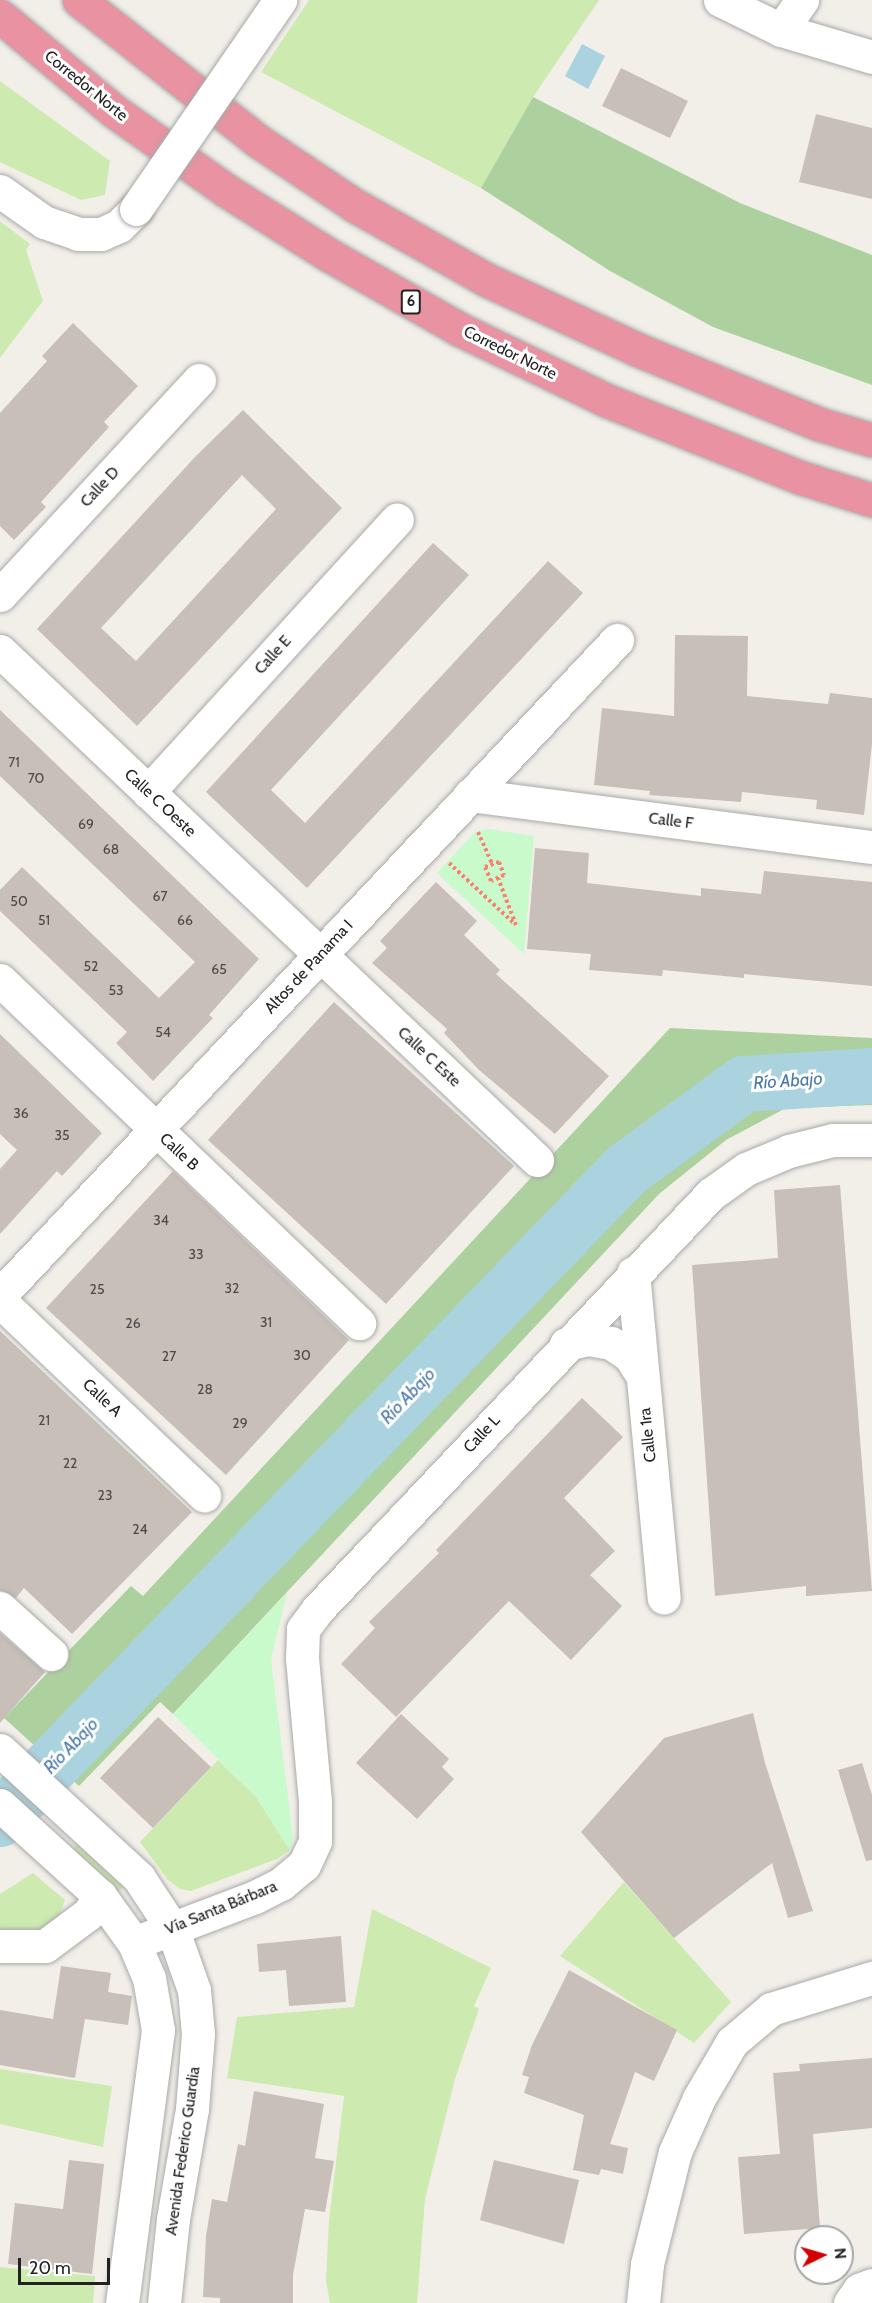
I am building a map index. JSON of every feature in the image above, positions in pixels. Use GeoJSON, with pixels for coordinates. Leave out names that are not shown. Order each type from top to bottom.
{"type":"FeatureCollection","features":[{"type":"Feature","properties":{"kind":"highway"},"geometry":{"type":"LineString","coordinates":[[79,0],[258,141],[354,205],[487,280],[647,353],[819,424],[872,440]]}},
{"type":"Feature","properties":{"kind":"highway","name":"Corredor Norte"},"geometry":{"type":"LineString","coordinates":[[0,16],[114,111],[227,191],[328,255],[459,329],[608,401],[799,477],[872,500]]}},
{"type":"Feature","properties":{"kind":"street"},"geometry":{"type":"LineString","coordinates":[[0,191],[44,222],[78,234],[101,234],[119,226],[136,209],[280,0]]}},
{"type":"Feature","properties":{"kind":"street"},"geometry":{"type":"LineString","coordinates":[[720,0],[781,30],[872,57]]}},
{"type":"Feature","properties":{"kind":"street"},"geometry":{"type":"LineString","coordinates":[[781,30],[802,0]]}},
{"type":"Feature","properties":{"kind":"street","name":"Calle D"},"geometry":{"type":"LineString","coordinates":[[0,595],[199,380]]}},
{"type":"Feature","properties":{"kind":"street","name":"Calle E"},"geometry":{"type":"LineString","coordinates":[[148,792],[397,519]]}},
{"type":"Feature","properties":{"kind":"street","name":"Altos de Panama I"},"geometry":{"type":"LineString","coordinates":[[0,1295],[617,640]]}},
{"type":"Feature","properties":{"kind":"street","name":"Calle C Oeste"},"geometry":{"type":"LineString","coordinates":[[0,651],[321,954]]}},
{"type":"Feature","properties":{"kind":"street","name":"Calle F"},"geometry":{"type":"LineString","coordinates":[[470,795],[872,847]]}},
{"type":"Feature","properties":{"kind":"street","name":"Calle C Este"},"geometry":{"type":"LineString","coordinates":[[321,954],[537,1160]]}},
{"type":"Feature","properties":{"kind":"street","name":"Calle B"},"geometry":{"type":"LineString","coordinates":[[0,980],[358,1323]]}},
{"type":"Feature","properties":{"kind":"street","name":"Calle L"},"geometry":{"type":"LineString","coordinates":[[304,1866],[315,1840],[315,1801],[302,1658],[303,1629],[566,1344],[711,1194],[746,1169],[789,1151],[834,1140],[872,1140]]}},
{"type":"Feature","properties":{"kind":"street","name":"Calle 1ra"},"geometry":{"type":"LineString","coordinates":[[633,1273],[664,1598]]}},
{"type":"Feature","properties":{"kind":"street","name":"Calle A"},"geometry":{"type":"LineString","coordinates":[[0,1301],[204,1495]]}},
{"type":"Feature","properties":{"kind":"street"},"geometry":{"type":"LineString","coordinates":[[566,1344],[588,1339],[611,1343],[630,1356],[642,1375]]}},
{"type":"Feature","properties":{"kind":"street"},"geometry":{"type":"LineString","coordinates":[[0,1608],[51,1654]]}},
{"type":"Feature","properties":{"kind":"street","name":"Avenida Federico Guardia"},"geometry":{"type":"LineString","coordinates":[[0,1750],[139,1878],[172,1928],[194,1990],[198,2034],[192,2109],[172,2219],[164,2303]]}},
{"type":"Feature","properties":{"kind":"street"},"geometry":{"type":"LineString","coordinates":[[0,1806],[100,1896],[134,1943],[149,1978],[158,2030],[122,2303]]}},
{"type":"Feature","properties":{"kind":"street","name":"Vía Santa Bárbara"},"geometry":{"type":"LineString","coordinates":[[134,1943],[255,1897],[281,1884],[304,1866]]}},
{"type":"Feature","properties":{"kind":"street"},"geometry":{"type":"LineString","coordinates":[[0,1946],[45,1946],[88,1914],[100,1896]]}},
{"type":"Feature","properties":{"kind":"street"},"geometry":{"type":"LineString","coordinates":[[643,2303],[647,2264],[675,2152],[699,2098],[732,2042],[771,2009],[872,1978]]}},
{"type":"Feature","properties":{"kind":"street"},"geometry":{"type":"LineString","coordinates":[[850,2303],[859,2290],[872,2285]]}},
{"type":"Feature","properties":{"kind":"path"},"geometry":{"type":"LineString","coordinates":[[476,828],[492,864]]}},
{"type":"Feature","properties":{"kind":"path"},"geometry":{"type":"LineString","coordinates":[[444,859],[516,925],[498,878]]}},
{"type":"Feature","properties":{"kind":"path"},"geometry":{"type":"LineString","coordinates":[[499,862],[504,875],[498,878],[491,881],[485,867],[499,862]]}},
{"type":"Feature","properties":{"kind":"green space"},"geometry":{"type":"Polygon","coordinates":[[[309,0],[599,0],[533,97],[481,188],[261,72],[309,0]]]}},
{"type":"Feature","properties":{"kind":"green space"},"geometry":{"type":"Polygon","coordinates":[[[0,81],[110,161],[105,195],[81,200],[0,162],[0,81]]]}},
{"type":"Feature","properties":{"kind":"green space"},"geometry":{"type":"Polygon","coordinates":[[[533,97],[740,203],[872,255],[872,385],[713,327],[610,271],[481,188],[533,97]]]}},
{"type":"Feature","properties":{"kind":"green space"},"geometry":{"type":"Polygon","coordinates":[[[0,221],[30,244],[26,250],[43,301],[0,358],[0,221]]]}},
{"type":"Feature","properties":{"kind":"green space"},"geometry":{"type":"Polygon","coordinates":[[[489,829],[534,836],[524,954],[437,873],[475,832],[489,829]]]}},
{"type":"Feature","properties":{"kind":"green space"},"geometry":{"type":"Polygon","coordinates":[[[670,1028],[872,1038],[872,1105],[786,1108],[726,1140],[659,1194],[173,1714],[160,1702],[79,1786],[4,1718],[131,1586],[143,1596],[670,1028]]]}},
{"type":"Feature","properties":{"kind":"green space"},"geometry":{"type":"Polygon","coordinates":[[[287,1593],[271,1660],[293,1838],[290,1850],[256,1797],[173,1714],[287,1593]]]}},
{"type":"Feature","properties":{"kind":"green space"},"geometry":{"type":"Polygon","coordinates":[[[218,1760],[256,1797],[290,1850],[277,1859],[191,1891],[180,1889],[168,1880],[140,1842],[218,1760]]]}},
{"type":"Feature","properties":{"kind":"green space"},"geometry":{"type":"Polygon","coordinates":[[[77,1844],[123,1887],[118,1892],[72,1850],[77,1844]]]}},
{"type":"Feature","properties":{"kind":"green space"},"geometry":{"type":"Polygon","coordinates":[[[33,1873],[65,1900],[58,1919],[40,1935],[0,1934],[0,1894],[33,1873]]]}},
{"type":"Feature","properties":{"kind":"green space"},"geometry":{"type":"Polygon","coordinates":[[[624,1882],[731,2002],[694,2043],[560,1956],[624,1882]]]}},
{"type":"Feature","properties":{"kind":"green space"},"geometry":{"type":"Polygon","coordinates":[[[372,1909],[491,1968],[474,2006],[479,2009],[455,2079],[425,2199],[417,2303],[330,2303],[326,2281],[329,2219],[344,2096],[227,2078],[237,2017],[354,2007],[372,1909]]]}},
{"type":"Feature","properties":{"kind":"green space"},"geometry":{"type":"Polygon","coordinates":[[[0,2069],[112,2086],[103,2147],[0,2124],[0,2069]]]}},
{"type":"Feature","properties":{"kind":"green space"},"geometry":{"type":"Polygon","coordinates":[[[0,2267],[95,2276],[93,2303],[0,2303],[0,2267]]]}},
{"type":"Feature","properties":{"kind":"water"},"geometry":{"type":"Polygon","coordinates":[[[582,44],[605,56],[588,89],[565,76],[582,44]]]}},
{"type":"Feature","properties":{"kind":"building"},"geometry":{"type":"Polygon","coordinates":[[[621,68],[688,101],[670,138],[602,106],[621,68]]]}},
{"type":"Feature","properties":{"kind":"building"},"geometry":{"type":"Polygon","coordinates":[[[816,114],[872,128],[872,199],[799,182],[816,114]]]}},
{"type":"Feature","properties":{"kind":"building"},"geometry":{"type":"Polygon","coordinates":[[[73,323],[138,386],[104,422],[109,427],[41,502],[46,507],[14,540],[0,526],[0,413],[47,361],[42,356],[73,323]]]}},
{"type":"Feature","properties":{"kind":"building"},"geometry":{"type":"Polygon","coordinates":[[[243,410],[342,508],[137,726],[37,629],[195,457],[243,410]],[[242,475],[101,628],[136,661],[276,509],[242,475]]]}},
{"type":"Feature","properties":{"kind":"building"},"geometry":{"type":"Polygon","coordinates":[[[433,543],[469,575],[271,790],[305,823],[548,561],[583,593],[307,888],[206,792],[433,543]]]}},
{"type":"Feature","properties":{"kind":"building"},"geometry":{"type":"Polygon","coordinates":[[[675,635],[748,636],[747,696],[828,704],[830,693],[872,698],[872,744],[864,815],[816,809],[817,800],[742,792],[741,802],[649,795],[650,791],[594,785],[602,708],[674,716],[675,635]]]}},
{"type":"Feature","properties":{"kind":"building"},"geometry":{"type":"Polygon","coordinates":[[[0,710],[259,959],[209,1015],[213,1018],[153,1081],[116,1043],[127,1032],[0,911],[0,890],[22,867],[159,998],[195,962],[0,776],[0,710]]]}},
{"type":"Feature","properties":{"kind":"building"},"geometry":{"type":"Polygon","coordinates":[[[535,848],[589,853],[587,883],[701,896],[701,888],[761,894],[764,871],[872,882],[872,986],[744,974],[744,978],[663,970],[662,976],[589,970],[591,954],[527,949],[535,848]]]}},
{"type":"Feature","properties":{"kind":"building"},"geometry":{"type":"Polygon","coordinates":[[[436,882],[477,921],[464,935],[500,970],[496,974],[609,1076],[555,1134],[479,1070],[444,1033],[447,1029],[372,963],[387,948],[380,941],[436,882]]]}},
{"type":"Feature","properties":{"kind":"building"},"geometry":{"type":"Polygon","coordinates":[[[334,1002],[514,1166],[386,1304],[208,1140],[334,1002]]]}},
{"type":"Feature","properties":{"kind":"building"},"geometry":{"type":"Polygon","coordinates":[[[0,1034],[102,1133],[62,1176],[57,1171],[0,1234],[0,1169],[17,1150],[0,1134],[0,1034]]]}},
{"type":"Feature","properties":{"kind":"building"},"geometry":{"type":"Polygon","coordinates":[[[173,1171],[349,1340],[226,1475],[46,1308],[173,1171]]]}},
{"type":"Feature","properties":{"kind":"building"},"geometry":{"type":"Polygon","coordinates":[[[840,1185],[872,1591],[806,1596],[806,1586],[715,1596],[692,1265],[778,1258],[774,1190],[840,1185]]]}},
{"type":"Feature","properties":{"kind":"building"},"geometry":{"type":"Polygon","coordinates":[[[0,1331],[192,1512],[72,1634],[24,1588],[16,1598],[0,1590],[0,1331]]]}},
{"type":"Feature","properties":{"kind":"building"},"geometry":{"type":"Polygon","coordinates":[[[582,1398],[623,1437],[564,1498],[615,1551],[590,1575],[622,1606],[571,1660],[509,1601],[396,1717],[341,1664],[375,1628],[369,1622],[439,1553],[436,1550],[582,1398]]]}},
{"type":"Feature","properties":{"kind":"building"},"geometry":{"type":"Polygon","coordinates":[[[0,1633],[45,1672],[0,1723],[0,1633]]]}},
{"type":"Feature","properties":{"kind":"building"},"geometry":{"type":"Polygon","coordinates":[[[753,1713],[765,1763],[813,1911],[788,1918],[772,1863],[674,1938],[581,1832],[664,1738],[753,1713]]]}},
{"type":"Feature","properties":{"kind":"building"},"geometry":{"type":"Polygon","coordinates":[[[401,1714],[449,1759],[442,1767],[454,1779],[417,1819],[356,1763],[401,1714]]]}},
{"type":"Feature","properties":{"kind":"building"},"geometry":{"type":"Polygon","coordinates":[[[158,1717],[211,1767],[153,1828],[100,1778],[158,1717]]]}},
{"type":"Feature","properties":{"kind":"building"},"geometry":{"type":"Polygon","coordinates":[[[862,1763],[872,1795],[872,1860],[866,1861],[838,1770],[862,1763]]]}},
{"type":"Feature","properties":{"kind":"building"},"geometry":{"type":"Polygon","coordinates":[[[341,1936],[346,2002],[289,2006],[286,1970],[259,1972],[257,1944],[341,1936]]]}},
{"type":"Feature","properties":{"kind":"building"},"geometry":{"type":"Polygon","coordinates":[[[61,1966],[111,1973],[108,1992],[132,1996],[128,2025],[85,2019],[75,2078],[0,2065],[0,2010],[53,2019],[61,1966]]]}},
{"type":"Feature","properties":{"kind":"building"},"geometry":{"type":"Polygon","coordinates":[[[569,1970],[677,2030],[654,2081],[635,2072],[610,2144],[628,2148],[623,2174],[601,2169],[599,2175],[573,2170],[584,2115],[524,2093],[529,2077],[522,2075],[532,2045],[569,1970]]]}},
{"type":"Feature","properties":{"kind":"building"},"geometry":{"type":"Polygon","coordinates":[[[872,2058],[872,2128],[813,2134],[820,2225],[794,2225],[794,2230],[744,2234],[738,2157],[780,2154],[773,2073],[800,2071],[799,2064],[872,2058]]]}},
{"type":"Feature","properties":{"kind":"building"},"geometry":{"type":"Polygon","coordinates":[[[254,2091],[324,2104],[315,2158],[334,2161],[325,2212],[305,2209],[293,2275],[293,2303],[220,2303],[220,2298],[203,2297],[206,2236],[212,2199],[227,2202],[238,2144],[245,2146],[254,2091]]]}},
{"type":"Feature","properties":{"kind":"building"},"geometry":{"type":"Polygon","coordinates":[[[69,2160],[104,2164],[92,2274],[8,2264],[15,2203],[63,2209],[69,2160]]]}},
{"type":"Feature","properties":{"kind":"building"},"geometry":{"type":"Polygon","coordinates":[[[494,2160],[579,2180],[564,2244],[480,2220],[494,2160]]]}},
{"type":"Feature","properties":{"kind":"waterway","name":"Río Abajo"},"geometry":{"type":"LineString","coordinates":[[0,1819],[626,1170],[744,1084],[872,1076]]}}]}
